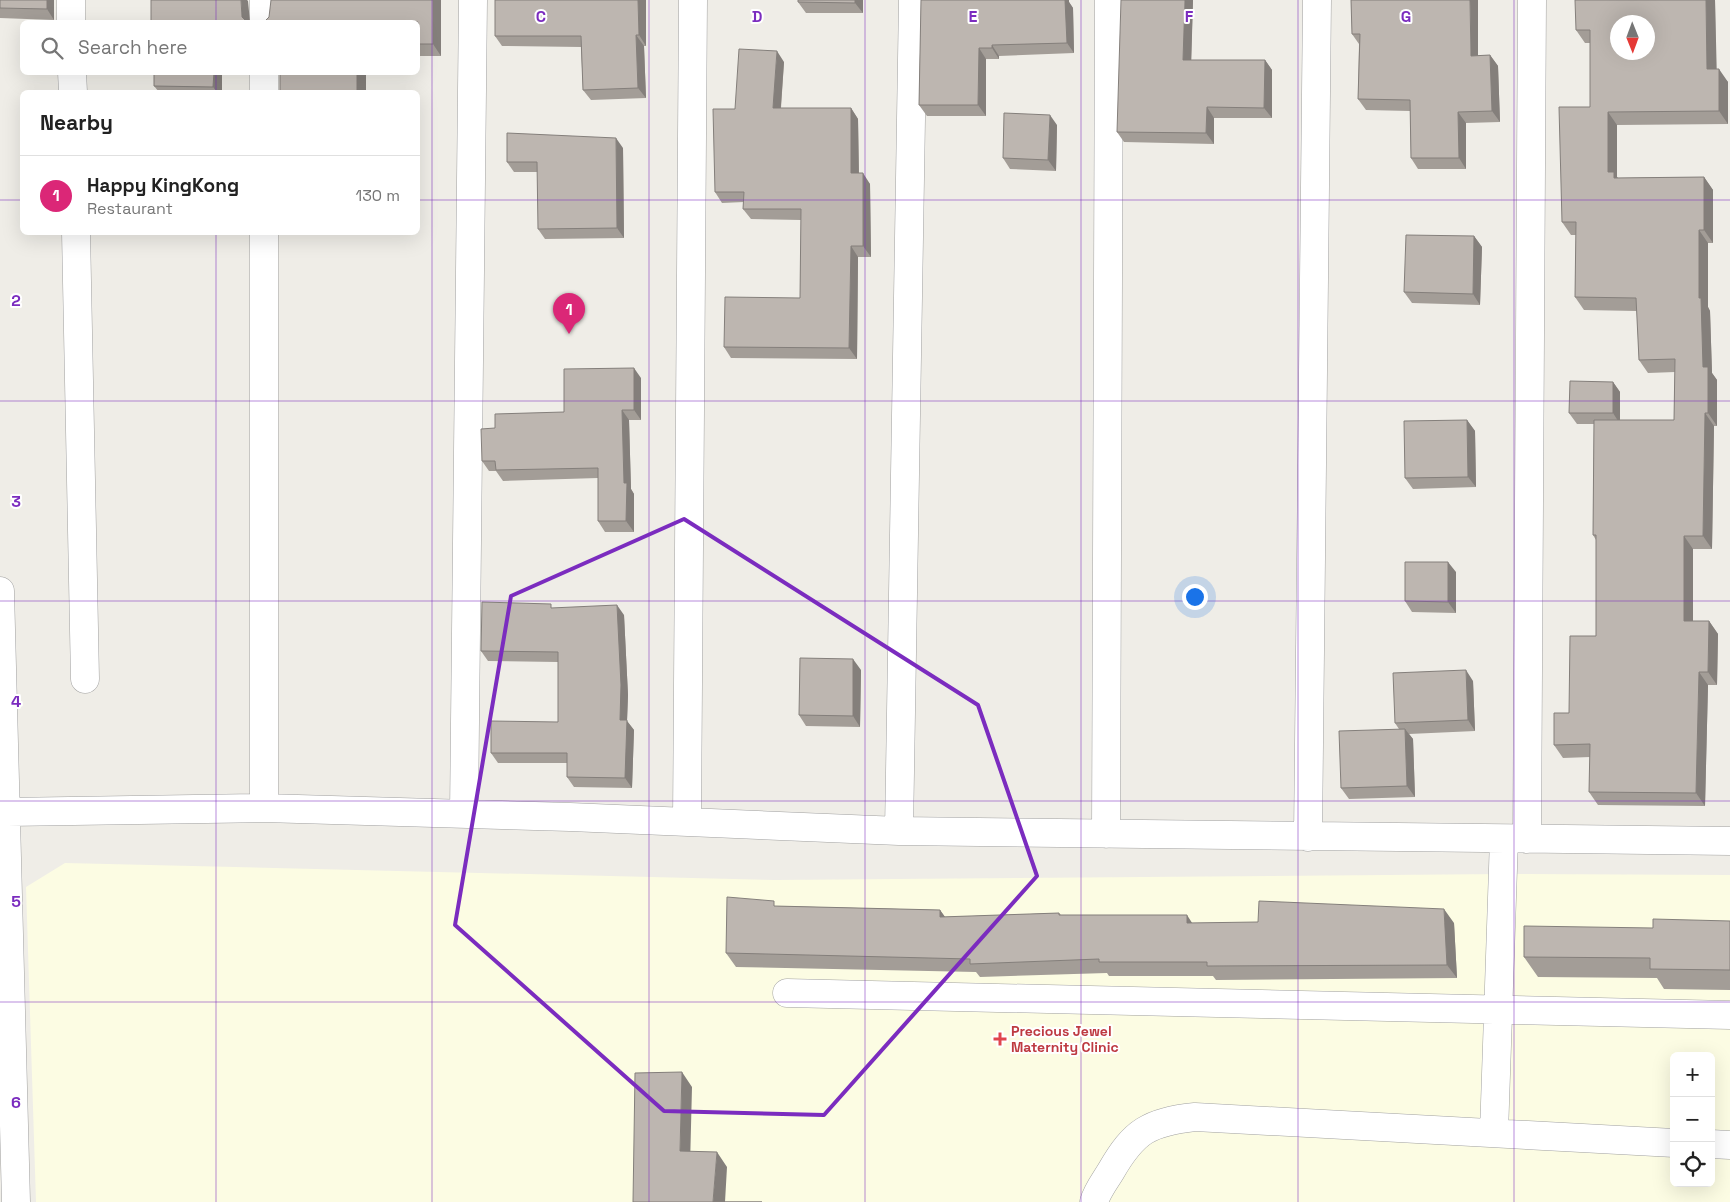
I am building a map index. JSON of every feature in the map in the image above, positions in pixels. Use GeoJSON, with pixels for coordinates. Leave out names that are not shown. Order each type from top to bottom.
{"type":"FeatureCollection","features":[{"type":"Feature","properties":{"kind":"street"},"geometry":{"type":"LineString","coordinates":[[71,0],[71,20]]}},
{"type":"Feature","properties":{"kind":"street"},"geometry":{"type":"LineString","coordinates":[[264,0],[264,20]]}},
{"type":"Feature","properties":{"kind":"street"},"geometry":{"type":"LineString","coordinates":[[464,813],[473,0]]}},
{"type":"Feature","properties":{"kind":"street"},"geometry":{"type":"LineString","coordinates":[[687,821],[693,0]]}},
{"type":"Feature","properties":{"kind":"street"},"geometry":{"type":"LineString","coordinates":[[899,831],[913,0]]}},
{"type":"Feature","properties":{"kind":"street"},"geometry":{"type":"LineString","coordinates":[[1106,834],[1109,0]]}},
{"type":"Feature","properties":{"kind":"street"},"geometry":{"type":"LineString","coordinates":[[1308,836],[1317,0]]}},
{"type":"Feature","properties":{"kind":"street"},"geometry":{"type":"LineString","coordinates":[[1494,1133],[1499,1009],[1515,839],[1532,0]]}},
{"type":"Feature","properties":{"kind":"street"},"geometry":{"type":"LineString","coordinates":[[72,75],[73,90]]}},
{"type":"Feature","properties":{"kind":"street"},"geometry":{"type":"LineString","coordinates":[[264,75],[264,90]]}},
{"type":"Feature","properties":{"kind":"street"},"geometry":{"type":"LineString","coordinates":[[76,235],[84,679]]}},
{"type":"Feature","properties":{"kind":"street"},"geometry":{"type":"LineString","coordinates":[[264,235],[264,808]]}},
{"type":"Feature","properties":{"kind":"street"},"geometry":{"type":"LineString","coordinates":[[0,591],[16,1202]]}},
{"type":"Feature","properties":{"kind":"street"},"geometry":{"type":"LineString","coordinates":[[7,812],[264,808],[687,821],[899,831],[1730,841]]}},
{"type":"Feature","properties":{"kind":"street"},"geometry":{"type":"LineString","coordinates":[[787,993],[1730,1015]]}},
{"type":"Feature","properties":{"kind":"street"},"geometry":{"type":"LineString","coordinates":[[1094,1202],[1117,1159],[1137,1134],[1166,1120],[1195,1117],[1670,1142]]}},
{"type":"Feature","properties":{"kind":"street"},"geometry":{"type":"LineString","coordinates":[[1715,1144],[1730,1146]]}},
{"type":"Feature","properties":{"kind":"highlighted area"},"geometry":{"type":"Polygon","coordinates":[[[684,519],[978,705],[1037,876],[824,1115],[664,1111],[455,925],[511,596],[684,519]]]}},
{"type":"Feature","properties":{"kind":"shaded area"},"geometry":{"type":"Polygon","coordinates":[[[65,863],[775,880],[1503,874],[1730,875],[1730,1202],[36,1202],[26,887],[65,863]]]}},
{"type":"Feature","properties":{"kind":"building"},"geometry":{"type":"Polygon","coordinates":[[[0,0],[47,0],[47,9],[0,8],[0,0]]]}},
{"type":"Feature","properties":{"kind":"building"},"geometry":{"type":"Polygon","coordinates":[[[151,0],[241,0],[242,17],[245,20],[151,20],[151,0]]]}},
{"type":"Feature","properties":{"kind":"building"},"geometry":{"type":"Polygon","coordinates":[[[271,0],[433,0],[433,44],[420,44],[420,20],[266,20],[269,17],[271,0]]]}},
{"type":"Feature","properties":{"kind":"building"},"geometry":{"type":"Polygon","coordinates":[[[495,0],[638,0],[639,35],[636,35],[638,88],[583,90],[581,36],[495,36],[495,0]]]}},
{"type":"Feature","properties":{"kind":"building"},"geometry":{"type":"Polygon","coordinates":[[[798,0],[855,0],[855,3],[798,2],[798,0]]]}},
{"type":"Feature","properties":{"kind":"building"},"geometry":{"type":"Polygon","coordinates":[[[921,0],[1065,0],[1067,43],[992,45],[992,48],[979,48],[978,105],[919,105],[921,0]]]}},
{"type":"Feature","properties":{"kind":"building"},"geometry":{"type":"Polygon","coordinates":[[[1121,0],[1185,0],[1183,60],[1265,60],[1264,108],[1207,107],[1206,133],[1117,132],[1121,0]]]}},
{"type":"Feature","properties":{"kind":"building"},"geometry":{"type":"Polygon","coordinates":[[[1351,0],[1470,0],[1471,56],[1490,55],[1492,111],[1458,112],[1459,158],[1411,158],[1410,100],[1358,99],[1360,34],[1352,34],[1351,0]]]}},
{"type":"Feature","properties":{"kind":"building"},"geometry":{"type":"Polygon","coordinates":[[[1575,0],[1706,0],[1707,69],[1719,69],[1719,111],[1608,112],[1608,172],[1614,172],[1614,178],[1704,177],[1704,230],[1699,230],[1699,298],[1701,298],[1703,367],[1708,367],[1708,413],[1705,413],[1703,536],[1684,536],[1684,621],[1709,621],[1708,672],[1699,672],[1696,793],[1589,792],[1590,744],[1554,745],[1554,713],[1569,713],[1570,636],[1596,636],[1596,535],[1593,535],[1594,420],[1674,420],[1675,359],[1639,360],[1636,298],[1575,297],[1576,222],[1562,222],[1559,107],[1590,107],[1590,30],[1576,30],[1575,0]]]}},
{"type":"Feature","properties":{"kind":"building"},"geometry":{"type":"Polygon","coordinates":[[[739,49],[777,51],[773,108],[851,108],[851,173],[863,173],[863,246],[851,246],[849,348],[724,347],[725,297],[800,298],[801,209],[743,209],[744,192],[715,192],[713,109],[735,109],[739,49]]]}},
{"type":"Feature","properties":{"kind":"building"},"geometry":{"type":"Polygon","coordinates":[[[154,75],[214,75],[213,87],[154,86],[154,75]]]}},
{"type":"Feature","properties":{"kind":"building"},"geometry":{"type":"Polygon","coordinates":[[[280,75],[357,75],[357,90],[280,90],[280,75]]]}},
{"type":"Feature","properties":{"kind":"building"},"geometry":{"type":"Polygon","coordinates":[[[1004,113],[1050,115],[1048,160],[1003,158],[1004,113]]]}},
{"type":"Feature","properties":{"kind":"building"},"geometry":{"type":"Polygon","coordinates":[[[507,133],[616,138],[617,228],[538,229],[537,162],[507,162],[507,133]]]}},
{"type":"Feature","properties":{"kind":"building"},"geometry":{"type":"Polygon","coordinates":[[[1406,235],[1474,236],[1473,294],[1404,292],[1406,235]]]}},
{"type":"Feature","properties":{"kind":"building"},"geometry":{"type":"Polygon","coordinates":[[[634,368],[634,410],[622,410],[624,483],[627,483],[626,521],[598,521],[598,468],[496,470],[495,461],[482,461],[481,429],[495,428],[495,414],[564,412],[564,369],[634,368]]]}},
{"type":"Feature","properties":{"kind":"building"},"geometry":{"type":"Polygon","coordinates":[[[1570,381],[1613,382],[1613,413],[1569,413],[1570,381]]]}},
{"type":"Feature","properties":{"kind":"building"},"geometry":{"type":"Polygon","coordinates":[[[1467,420],[1468,477],[1405,478],[1404,421],[1467,420]]]}},
{"type":"Feature","properties":{"kind":"building"},"geometry":{"type":"Polygon","coordinates":[[[1405,562],[1448,562],[1448,602],[1405,601],[1405,562]]]}},
{"type":"Feature","properties":{"kind":"building"},"geometry":{"type":"Polygon","coordinates":[[[482,602],[551,604],[551,608],[617,605],[621,685],[620,720],[627,720],[625,778],[567,777],[567,753],[491,753],[491,721],[558,722],[558,652],[481,651],[482,602]]]}},
{"type":"Feature","properties":{"kind":"building"},"geometry":{"type":"Polygon","coordinates":[[[800,658],[853,659],[853,716],[799,715],[800,658]]]}},
{"type":"Feature","properties":{"kind":"building"},"geometry":{"type":"Polygon","coordinates":[[[1466,670],[1468,720],[1395,723],[1393,673],[1466,670]]]}},
{"type":"Feature","properties":{"kind":"building"},"geometry":{"type":"Polygon","coordinates":[[[1405,729],[1407,786],[1341,788],[1339,731],[1405,729]]]}},
{"type":"Feature","properties":{"kind":"building"},"geometry":{"type":"Polygon","coordinates":[[[727,897],[774,901],[774,906],[940,910],[940,917],[1059,913],[1059,915],[1187,915],[1187,923],[1258,922],[1259,901],[1444,909],[1447,965],[1207,966],[1207,962],[1099,962],[1099,959],[970,964],[970,959],[726,953],[727,897]]]}},
{"type":"Feature","properties":{"kind":"building"},"geometry":{"type":"Polygon","coordinates":[[[1653,919],[1730,921],[1730,970],[1650,969],[1650,958],[1524,957],[1524,926],[1653,928],[1653,919]]]}},
{"type":"Feature","properties":{"kind":"building"},"geometry":{"type":"Polygon","coordinates":[[[682,1072],[680,1151],[717,1152],[713,1202],[633,1202],[635,1073],[682,1072]]]}},
{"type":"Feature","properties":{"kind":"place","name":"Happy KingKong"},"geometry":{"type":"Point","coordinates":[569,334]}},
{"type":"Feature","properties":{"kind":"place","name":"Precious Jewel Maternity Clinic"},"geometry":{"type":"Point","coordinates":[1000,1039]}}]}
